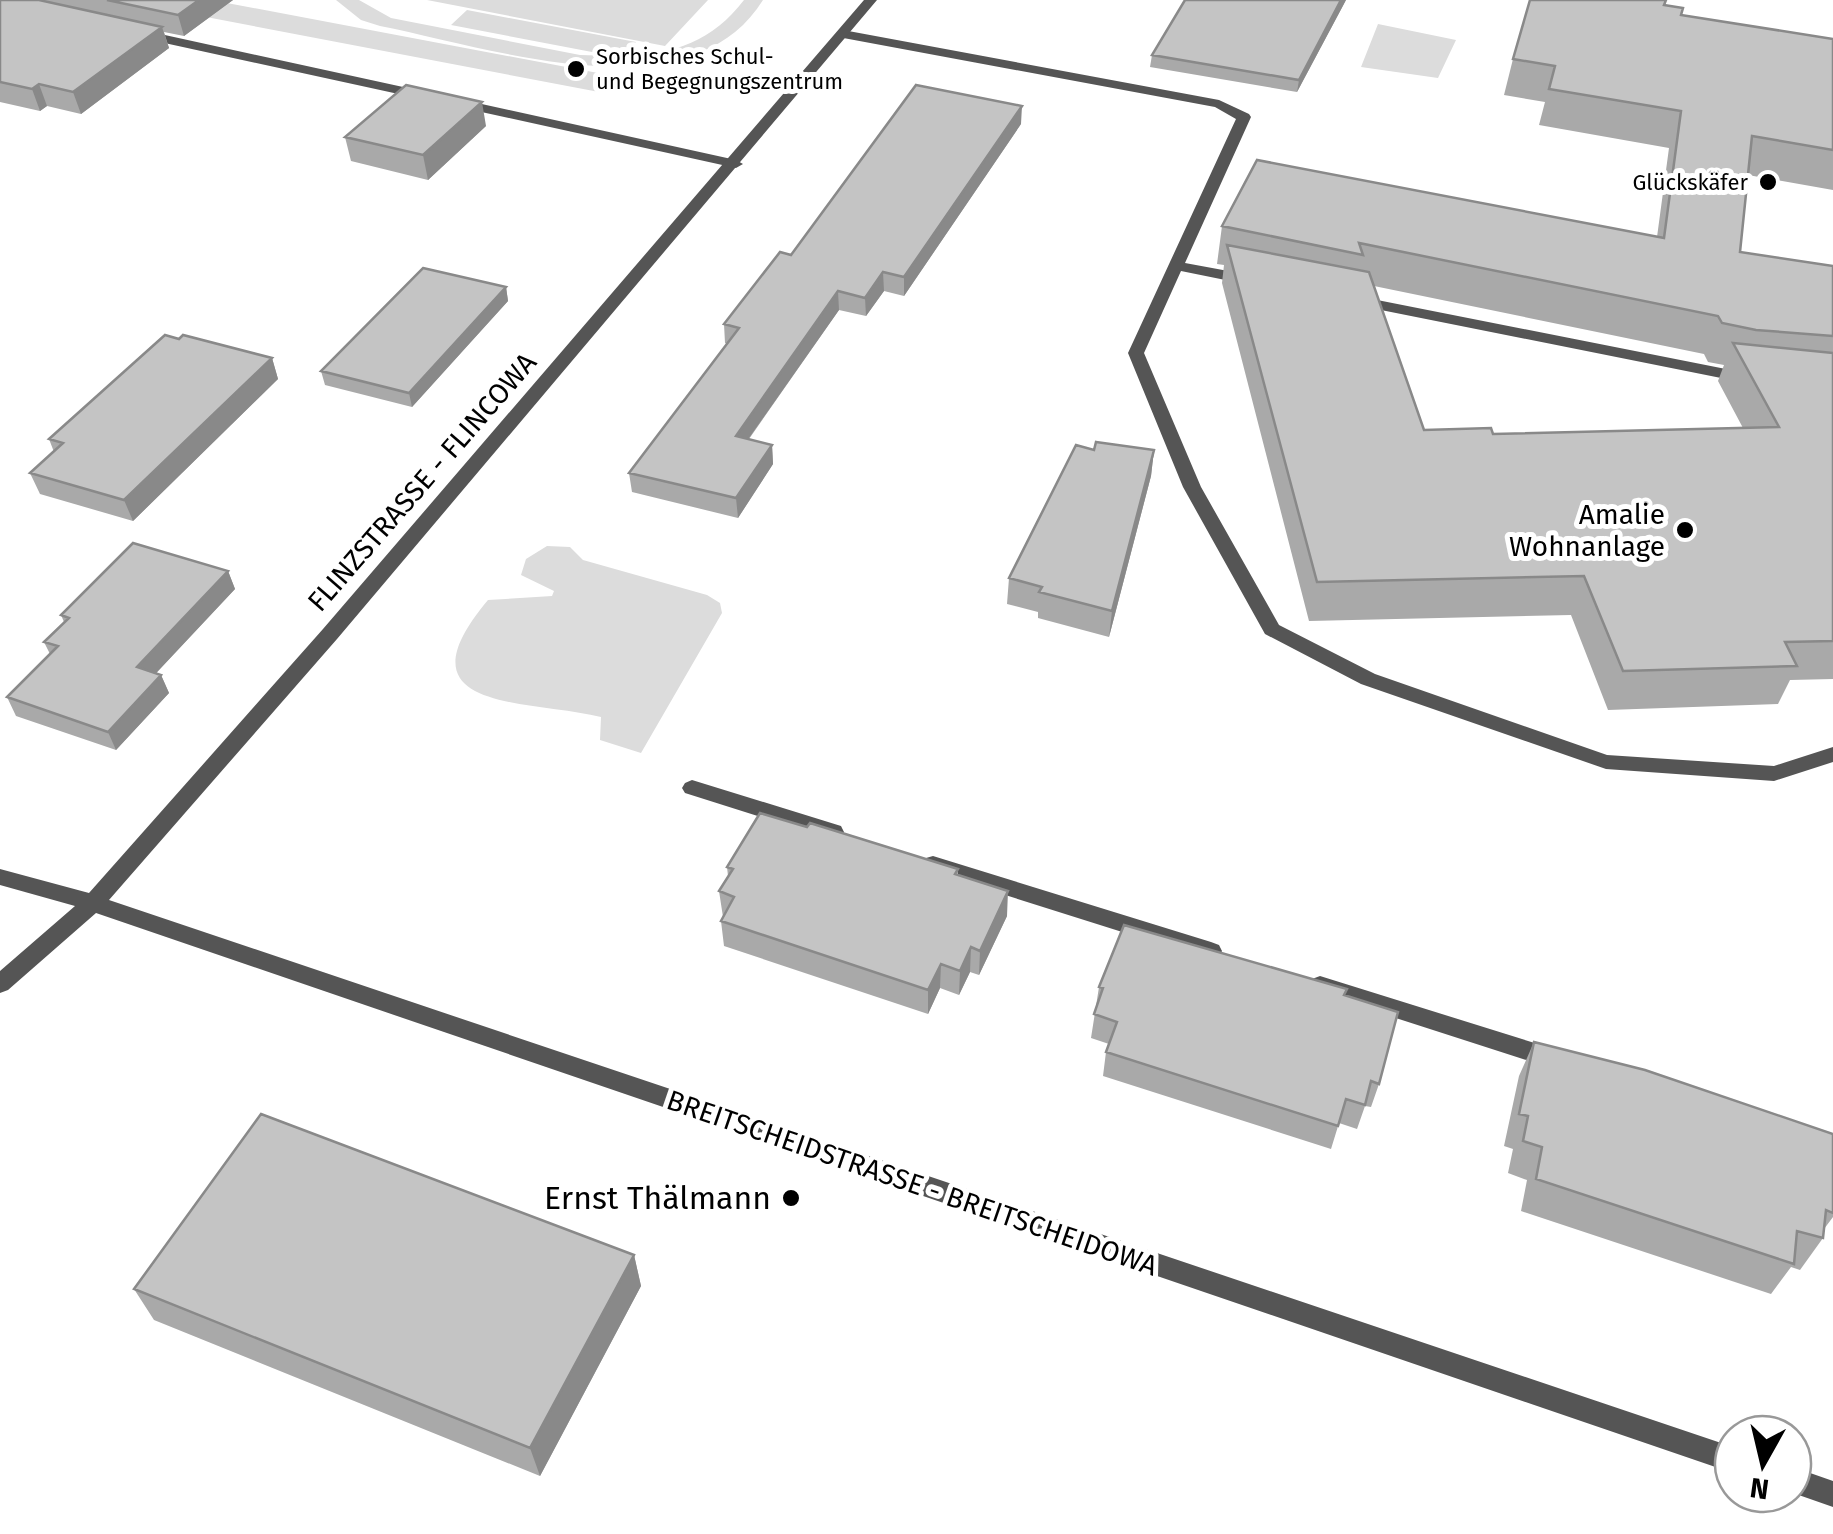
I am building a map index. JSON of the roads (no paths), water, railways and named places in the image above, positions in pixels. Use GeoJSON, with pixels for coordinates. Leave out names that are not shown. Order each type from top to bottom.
{"type":"FeatureCollection","features":[{"type":"Feature","properties":{"kind":"street","name":"FLINZSTRASSE - FLINCOWA"},"geometry":{"type":"LineString","coordinates":[[0,984],[92,903],[736,164],[871,0]]}},
{"type":"Feature","properties":{"kind":"street"},"geometry":{"type":"LineString","coordinates":[[116,28],[736,164]]}},
{"type":"Feature","properties":{"kind":"street"},"geometry":{"type":"LineString","coordinates":[[842,34],[1220,104],[1244,118],[1136,353],[1192,487],[1272,629],[1368,679],[1606,762],[1774,774],[1833,754]]}},
{"type":"Feature","properties":{"kind":"street"},"geometry":{"type":"LineString","coordinates":[[1179,266],[1276,285]]}},
{"type":"Feature","properties":{"kind":"street"},"geometry":{"type":"LineString","coordinates":[[1334,297],[1759,379]]}},
{"type":"Feature","properties":{"kind":"street"},"geometry":{"type":"LineString","coordinates":[[692,788],[863,842]]}},
{"type":"Feature","properties":{"kind":"street"},"geometry":{"type":"LineString","coordinates":[[901,854],[1224,955]]}},
{"type":"Feature","properties":{"kind":"street","name":"BREITSCHEIDSTRASSE - BREITSCHEIDOWA"},"geometry":{"type":"LineString","coordinates":[[0,878],[92,903],[1713,1453]]}},
{"type":"Feature","properties":{"kind":"street"},"geometry":{"type":"LineString","coordinates":[[1300,979],[1586,1069]]}},
{"type":"Feature","properties":{"kind":"place","name":"Sorbisches Schul- und Begegnungszentrum"},"geometry":{"type":"Point","coordinates":[576,69]}},
{"type":"Feature","properties":{"kind":"place","name":"Glückskäfer"},"geometry":{"type":"Point","coordinates":[1768,182]}},
{"type":"Feature","properties":{"kind":"place","name":"Amalie Wohnanlage"},"geometry":{"type":"Point","coordinates":[1685,530]}},
{"type":"Feature","properties":{"kind":"place","name":"Ernst Thälmann"},"geometry":{"type":"Point","coordinates":[791,1198]}}]}
